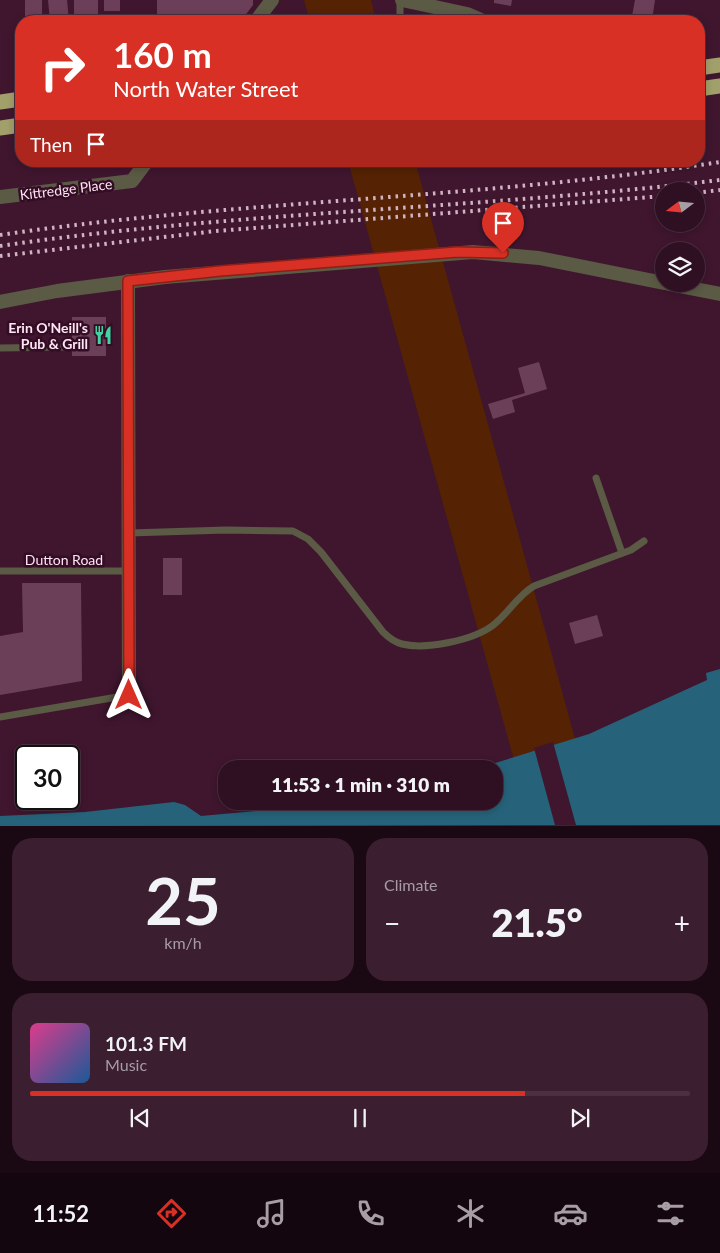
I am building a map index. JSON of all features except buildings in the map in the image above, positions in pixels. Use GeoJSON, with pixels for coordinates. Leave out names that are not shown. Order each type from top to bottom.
{"type":"FeatureCollection","features":[{"type":"Feature","properties":{"kind":"highway"},"geometry":{"type":"LineString","coordinates":[[705,60],[720,61]]}},
{"type":"Feature","properties":{"kind":"highway"},"geometry":{"type":"LineString","coordinates":[[705,67],[720,65]]}},
{"type":"Feature","properties":{"kind":"highway"},"geometry":{"type":"LineString","coordinates":[[705,88],[720,86]]}},
{"type":"Feature","properties":{"kind":"highway"},"geometry":{"type":"LineString","coordinates":[[0,102],[15,100]]}},
{"type":"Feature","properties":{"kind":"highway"},"geometry":{"type":"LineString","coordinates":[[0,128],[15,126]]}},
{"type":"Feature","properties":{"kind":"street"},"geometry":{"type":"LineString","coordinates":[[261,15],[272,0]]}},
{"type":"Feature","properties":{"kind":"street"},"geometry":{"type":"LineString","coordinates":[[401,0],[437,15],[469,15]]}},
{"type":"Feature","properties":{"kind":"street","name":"Kittredge Place"},"geometry":{"type":"LineString","coordinates":[[0,197],[132,181],[142,167]]}},
{"type":"Feature","properties":{"kind":"street"},"geometry":{"type":"LineString","coordinates":[[0,302],[43,293],[128,281],[230,270],[473,252],[539,258],[655,281]]}},
{"type":"Feature","properties":{"kind":"street"},"geometry":{"type":"LineString","coordinates":[[128,281],[129,695]]}},
{"type":"Feature","properties":{"kind":"street"},"geometry":{"type":"LineString","coordinates":[[705,291],[720,294]]}},
{"type":"Feature","properties":{"kind":"lane"},"geometry":{"type":"LineString","coordinates":[[400,15],[401,0]]}},
{"type":"Feature","properties":{"kind":"lane"},"geometry":{"type":"LineString","coordinates":[[0,348],[68,347]]}},
{"type":"Feature","properties":{"kind":"lane"},"geometry":{"type":"LineString","coordinates":[[596,478],[622,553]]}},
{"type":"Feature","properties":{"kind":"lane"},"geometry":{"type":"LineString","coordinates":[[129,533],[226,530],[293,531],[308,539],[321,552],[382,632],[392,640],[414,646],[462,641],[473,637],[502,618],[520,596],[534,586],[622,553],[644,540]]}},
{"type":"Feature","properties":{"kind":"lane","name":"Dutton Road"},"geometry":{"type":"LineString","coordinates":[[0,571],[129,571]]}},
{"type":"Feature","properties":{"kind":"lane"},"geometry":{"type":"LineString","coordinates":[[0,717],[129,695]]}},
{"type":"Feature","properties":{"kind":"shaded area"},"geometry":{"type":"Polygon","coordinates":[[[304,0],[371,0],[375,15],[308,15],[304,0]]]}},
{"type":"Feature","properties":{"kind":"shaded area"},"geometry":{"type":"Polygon","coordinates":[[[350,167],[417,167],[599,825],[532,825],[350,167]]]}},
{"type":"Feature","properties":{"kind":"water"},"geometry":{"type":"Polygon","coordinates":[[[720,669],[720,825],[0,826],[0,816],[85,812],[174,802],[185,805],[201,816],[267,810],[503,810],[503,761],[589,734],[707,680],[706,673],[720,669]]]}},
{"type":"Feature","properties":{"kind":"pier"},"geometry":{"type":"Polygon","coordinates":[[[553,742],[576,825],[555,825],[534,748],[553,742]]]}},
{"type":"Feature","properties":{"kind":"railway"},"geometry":{"type":"LineString","coordinates":[[705,164],[720,162]]}},
{"type":"Feature","properties":{"kind":"railway"},"geometry":{"type":"LineString","coordinates":[[0,235],[180,214],[540,184],[682,167]]}},
{"type":"Feature","properties":{"kind":"railway"},"geometry":{"type":"LineString","coordinates":[[0,246],[180,225],[540,198],[720,180]]}},
{"type":"Feature","properties":{"kind":"railway"},"geometry":{"type":"LineString","coordinates":[[705,192],[720,190]]}},
{"type":"Feature","properties":{"kind":"railway"},"geometry":{"type":"LineString","coordinates":[[0,256],[216,231],[655,197]]}},
{"type":"Feature","properties":{"kind":"place","name":"Erin O'Neill's Pub & Grill"},"geometry":{"type":"Point","coordinates":[103,335]}},
{"type":"Feature","properties":{"kind":"route"},"geometry":{"type":"LineString","coordinates":[[129,695],[128,281],[220,271],[457,252],[503,253]]}}]}
